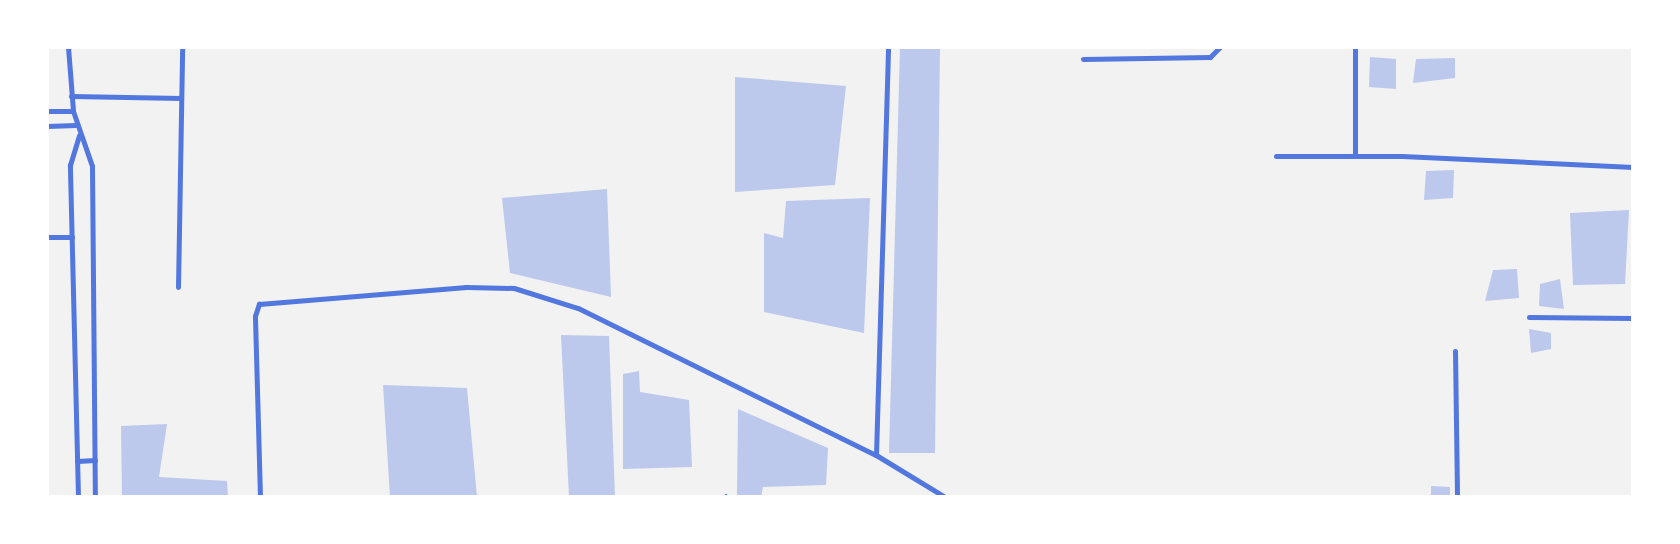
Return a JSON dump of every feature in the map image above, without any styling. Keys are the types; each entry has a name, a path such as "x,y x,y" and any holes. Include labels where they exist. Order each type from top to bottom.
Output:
{"street":[{"path":"68,47 73,111 79,135 92,166 95,497"},
{"path":"178,287 182,47"},
{"path":"876,455 888,47"},
{"path":"1134,47 1134,58"},
{"path":"1083,59 1210,58 1220,47"},
{"path":"1355,47 1355,155"},
{"path":"71,96 181,98"},
{"path":"47,111 73,111"},
{"path":"47,126 76,125"},
{"path":"78,497 70,165 79,135"},
{"path":"1276,156 1355,155 1633,167"},
{"path":"47,237 72,237"},
{"path":"260,497 255,316 259,304 466,287 514,288 578,308 876,455 945,497"},
{"path":"1529,317 1633,318"},
{"path":"1455,351 1457,497"},
{"path":"77,461 95,460"}],"building":[{"path":"900,47 940,47 935,453 889,453"},
{"path":"1370,57 1396,59 1396,89 1369,87"},
{"path":"1455,58 1455,78 1413,83 1416,59"},
{"path":"735,77 846,86 835,185 735,192"},
{"path":"1454,170 1453,198 1424,200 1426,171"},
{"path":"607,189 611,297 510,273 502,198"},
{"path":"870,198 864,333 764,312 764,233 783,238 786,201"},
{"path":"1629,210 1625,284 1573,285 1570,213"},
{"path":"1517,269 1519,298 1485,301 1493,270"},
{"path":"1560,279 1564,309 1539,306 1540,284"},
{"path":"1529,329 1551,333 1551,349 1531,353"},
{"path":"561,335 609,336 615,497 569,497"},
{"path":"639,371 640,392 689,400 692,467 623,469 623,374"},
{"path":"383,385 467,388 477,497 390,497"},
{"path":"738,409 828,448 826,485 763,487 761,497 737,497"},
{"path":"167,424 159,477 227,481 228,497 122,497 121,426"},
{"path":"1431,486 1450,487 1450,497 1431,497"}]}
